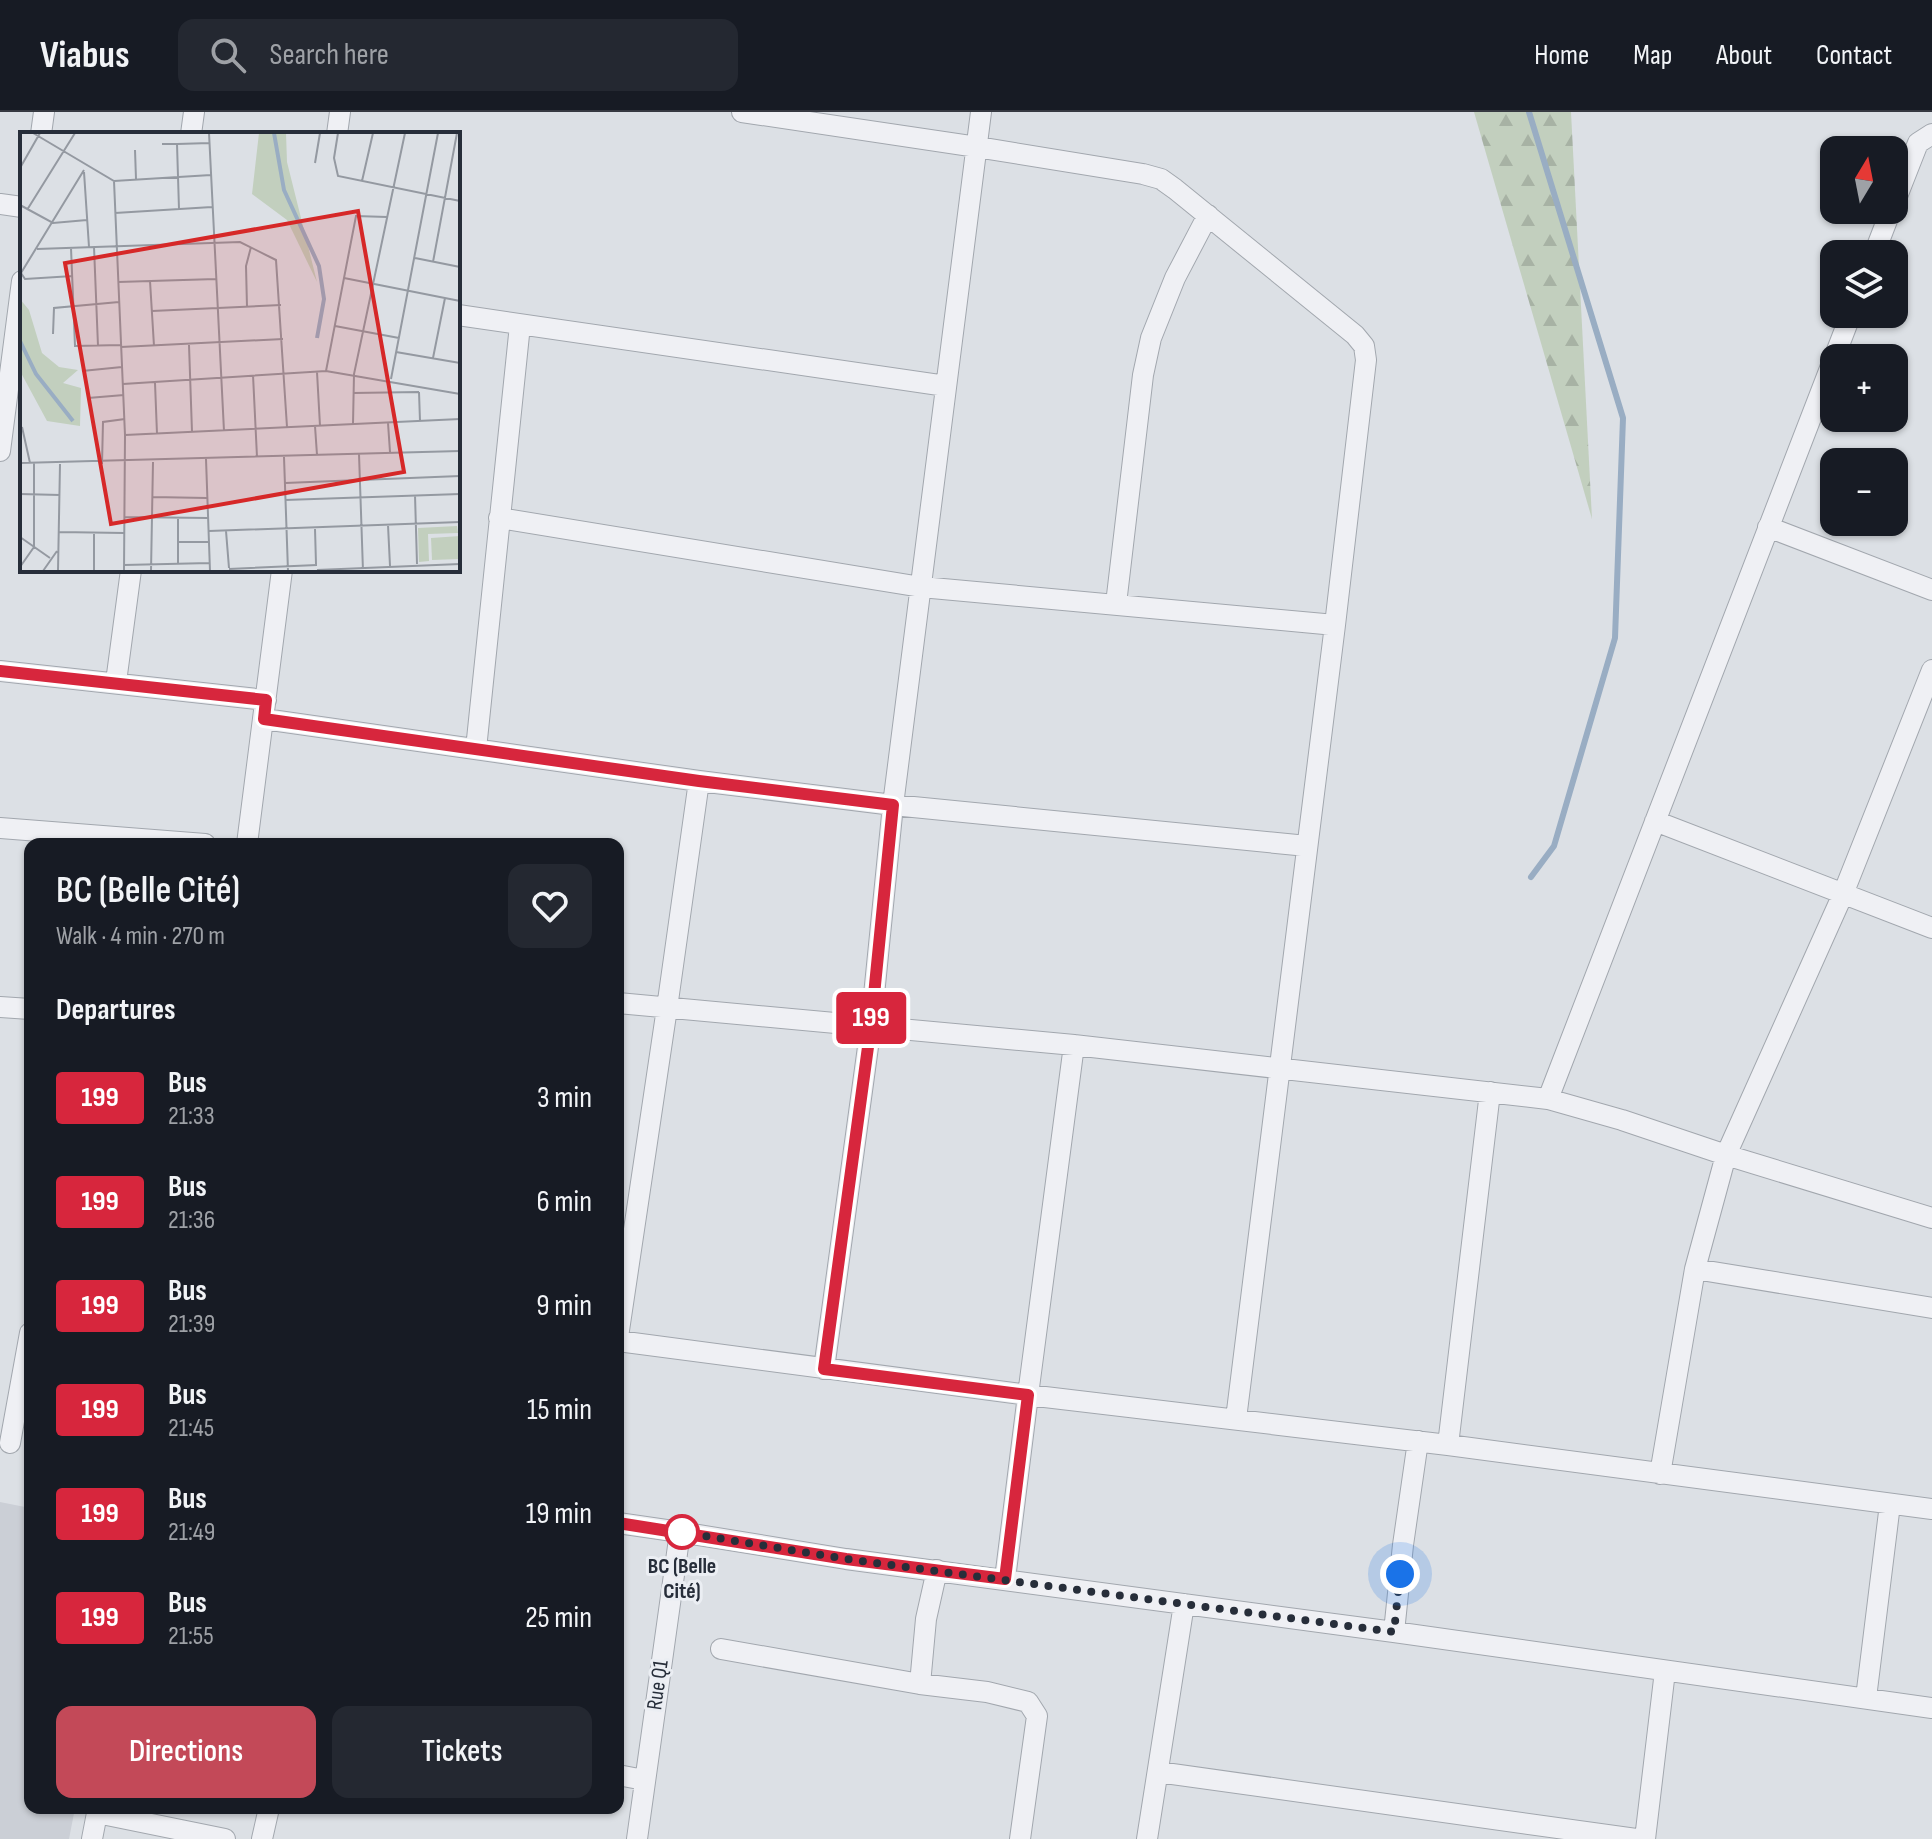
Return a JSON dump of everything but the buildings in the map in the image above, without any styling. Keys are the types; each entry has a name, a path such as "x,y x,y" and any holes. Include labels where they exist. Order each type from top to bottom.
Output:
{"street":[{"path":"41,132 44,112"},
{"path":"191,132 194,112"},
{"path":"337,132 340,112"},
{"path":"742,112 977,147 1161,179 1355,335 1364,346 1366,360 1335,625 1236,1419"},
{"path":"824,1369 871,1025 893,805 981,112"},
{"path":"1908,168 1918,143 1932,134"},
{"path":"0,204 20,207"},
{"path":"1116,604 1143,375 1151,338 1175,278 1208,215"},
{"path":"0,451 10,401 20,301"},
{"path":"460,315 946,386"},
{"path":"476,749 520,325"},
{"path":"1548,1099 1846,328"},
{"path":"499,518 921,587 1335,625"},
{"path":"1768,527 1932,590"},
{"path":"116,682 131,572"},
{"path":"248,838 282,572"},
{"path":"1660,1474 1695,1269 1726,1155 1843,894 1932,670"},
{"path":"0,671 116,682 476,749 699,781 893,805 1307,846"},
{"path":"624,1298 699,781"},
{"path":"1655,821 1932,928"},
{"path":"0,828 128,838"},
{"path":"624,1004 1074,1045 1548,1099 1932,1218"},
{"path":"0,1007 24,1009"},
{"path":"1005,1579 1074,1045"},
{"path":"1448,1445 1490,1092"},
{"path":"1695,1269 1932,1308"},
{"path":"624,1340 824,1369 1418,1441 1932,1509"},
{"path":"13,1443 24,1372"},
{"path":"1394,1632 1418,1441"},
{"path":"1866,1698 1890,1504"},
{"path":"624,1524 846,1559 1932,1708"},
{"name":"Rue Q1","path":"637,1839 680,1532"},
{"path":"920,1684 926,1619 937,1570"},
{"path":"1147,1839 1184,1604"},
{"path":"721,1649 920,1684 987,1692 1028,1702 1037,1716 1020,1839"},
{"path":"1645,1839 1665,1671"},
{"path":"1158,1772 1636,1839"},
{"path":"624,1776 644,1780"},
{"path":"92,1839 97,1814"},
{"path":"112,1814 225,1839"},
{"path":"262,1839 268,1814"}],"shaded area":[{"path":"0,1502 24,1507 24,1814 74,1814 69,1839 0,1839"}],"green space":[{"path":"1474,112 1571,112 1592,519"}],"waterway":[{"path":"1529,112 1623,418 1615,638 1554,846 1531,877"}],"bus line":[{"name":"199","path":"0,671 266,700 264,719 699,781 893,805 871,1025 824,1369 1028,1395 1005,1579 846,1559 624,1524"}],"place":[{"name":"BC (Belle Cité)","path":"682,1532"}],"route":[{"path":"682,1532 846,1559 1394,1632 1400,1574"}]}
